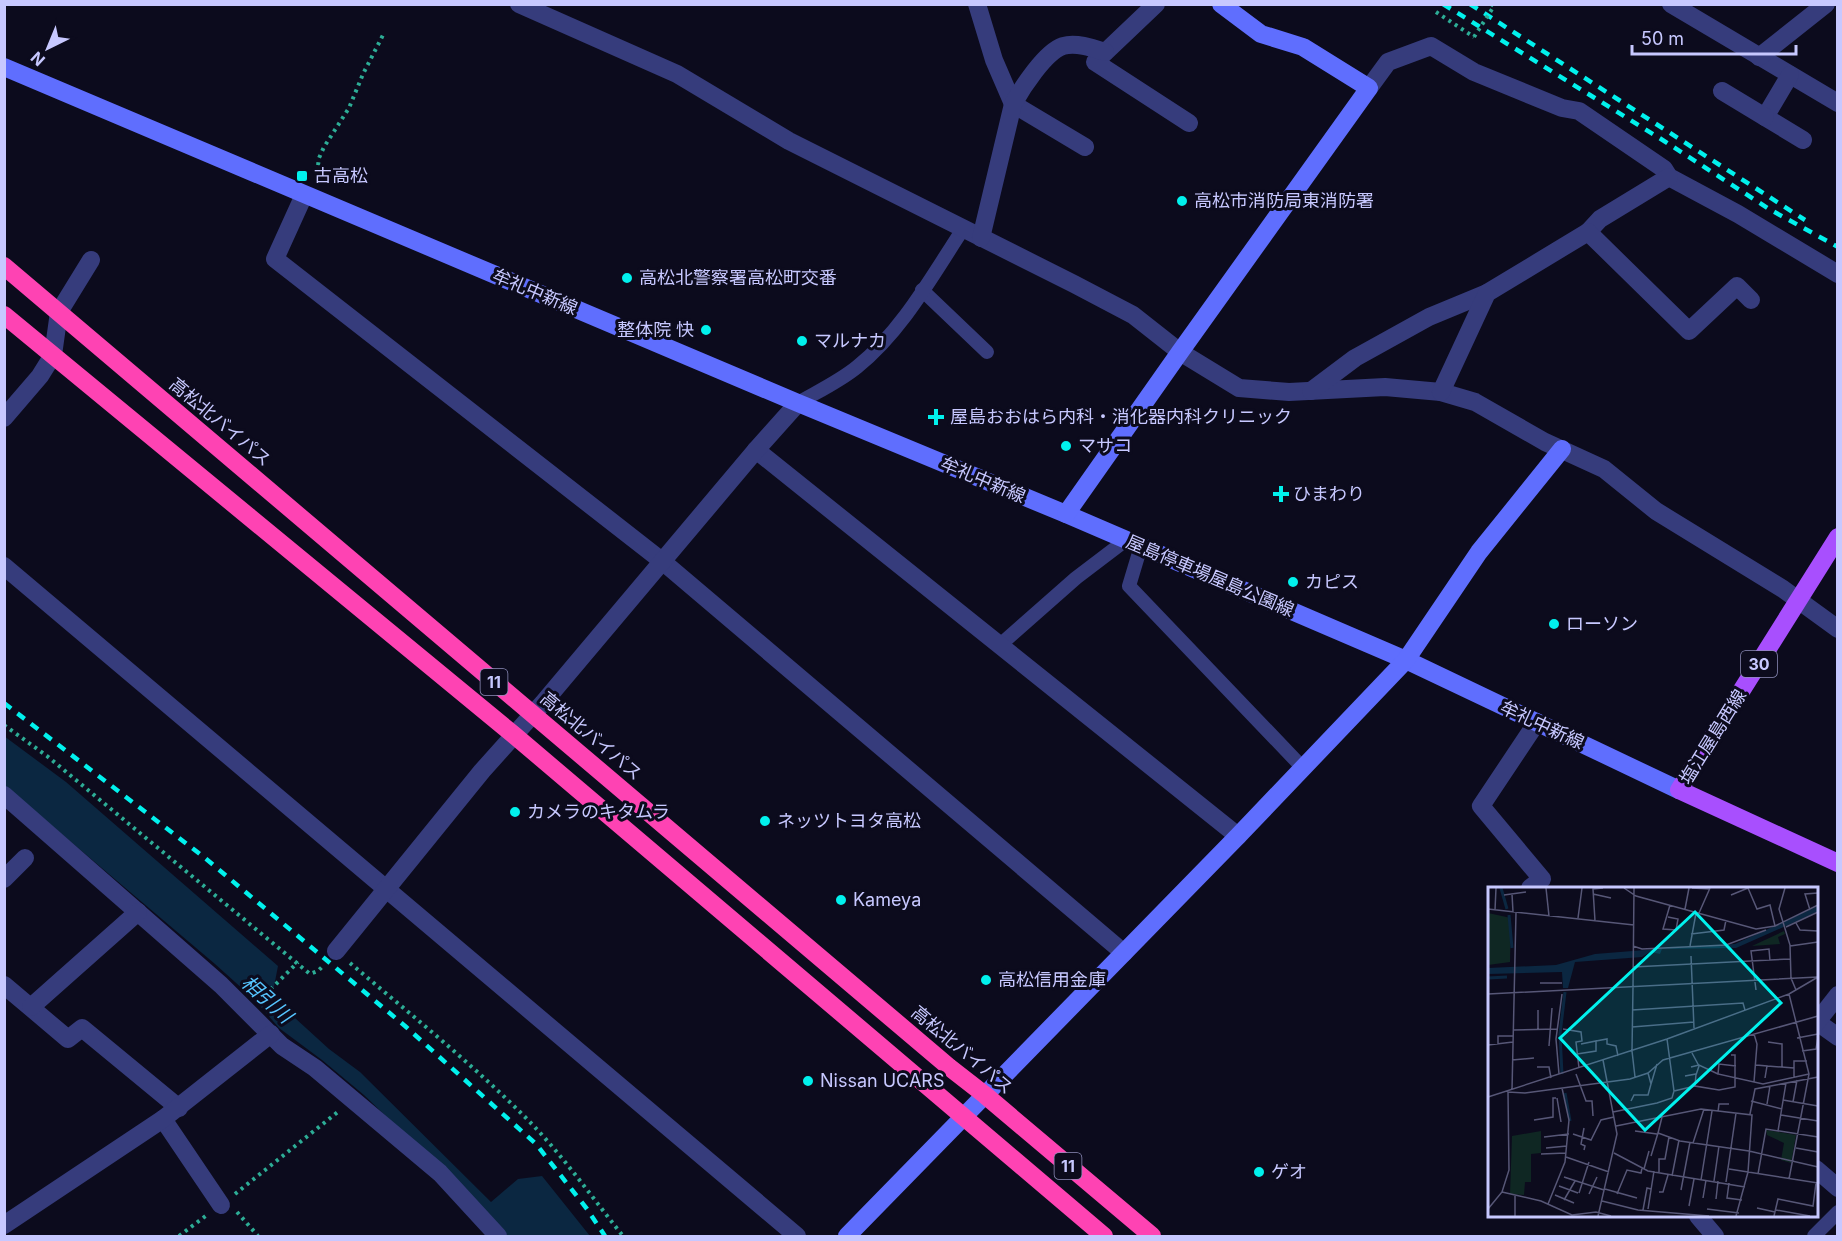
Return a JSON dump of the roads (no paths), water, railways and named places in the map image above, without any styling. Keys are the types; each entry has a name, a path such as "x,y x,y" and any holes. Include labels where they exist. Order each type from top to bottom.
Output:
{"highway":[{"name":"高松北バイパス","path":"4,266 949,1067 1152,1236"},
{"name":"11","path":"4,315 514,735 1104,1236"}],"main road":[{"path":"1066,514 1370,88 1303,47 1261,34 1221,4"},
{"name":"牟礼中新線","path":"4,68 310,189 798,403 1066,514"},
{"path":"847,1236 1238,836 1406,660 1479,552 1562,449"},
{"name":"屋島停車場屋島公園線","path":"1066,514 1406,660"},
{"name":"塩江屋島西線","path":"1838,537 1678,790 1838,863"},
{"name":"牟礼中新線","path":"1406,660 1678,790"}],"street":[{"path":"519,4 677,74 789,141 1133,315 1180,352 1239,388 1289,392 1385,387 1441,392 1475,402 1604,469 1656,511 1782,589 1838,629"},
{"path":"977,4 994,60 1013,104 1085,147"},
{"path":"1156,4 1095,62 1189,123"},
{"path":"1671,4 1838,104"},
{"path":"1759,57 1826,4"},
{"path":"981,238 1013,104 1045,59 1055,51 1064,46 1091,47 1106,52"},
{"path":"1370,88 1388,62 1431,46 1474,72 1562,108 1579,111 1664,169 1669,177 1738,214 1838,274"},
{"path":"1765,117 1790,75"},
{"path":"1722,91 1803,140"},
{"path":"1311,391 1355,358 1420,322 1487,293 1588,232 1600,219 1669,177"},
{"path":"310,189 275,259 662,561 1124,953"},
{"path":"1588,232 1689,331 1737,286 1751,300"},
{"path":"4,418 40,376 53,355 59,312 91,260"},
{"path":"1441,392 1487,293"},
{"path":"336,951 482,771 798,403"},
{"path":"756,450 1238,836"},
{"path":"4,566 797,1236"},
{"path":"1531,887 1542,879 1481,806 1537,722"},
{"path":"4,795 221,985 282,1046 315,1068 354,1099 440,1173 498,1236"},
{"path":"4,879 25,858"},
{"path":"31,1007 138,912"},
{"path":"4,985 68,1039 82,1028 179,1108"},
{"path":"1838,995 1819,1015 1838,1037"},
{"path":"4,1225 179,1108 271,1034"},
{"path":"163,1119 224,1202"},
{"path":"1818,1171 1838,1188"},
{"path":"1700,1217 1715,1236"}],"lane":[{"path":"798,403 856,368 885,341 963,229"},
{"path":"922,290 987,352"},
{"path":"1000,645 1076,578 1133,543"},
{"path":"1133,543 1129,586 1303,768"},
{"path":"1814,1236 1838,1212"}],"water":[{"name":"相引川","path":"4,736 66,782 278,966 272,997 329,1049 360,1072 491,1202 518,1179 542,1176 590,1236 506,1236 364,1095 279,1028 255,1000 215,964 5,786"}],"railway":[{"path":"1443,4 1769,209 1838,247"},
{"path":"1470,4 1805,220"},
{"path":"4,703 205,858 405,1026 536,1144 587,1209 605,1236"}],"place":[{"name":"古高松","path":"302,176"},
{"name":"高松市消防局東消防署","path":"1182,201"},
{"name":"高松北警察署高松町交番","path":"627,278"},
{"name":"整体院 快","path":"706,330"},
{"name":"マルナカ","path":"802,341"},
{"name":"屋島おおはら内科・消化器内科クリニック","path":"936,417"},
{"name":"マサコ","path":"1066,446"},
{"name":"ひまわり","path":"1281,494"},
{"name":"カピス","path":"1293,582"},
{"name":"ローソン","path":"1554,624"},
{"name":"カメラのキタムラ","path":"515,812"},
{"name":"ネッツトヨタ高松","path":"765,821"},
{"name":"Kameya","path":"841,900"},
{"name":"高松信用金庫","path":"986,980"},
{"name":"Nissan UCARS","path":"808,1081"},
{"name":"ゲオ","path":"1259,1172"}]}
